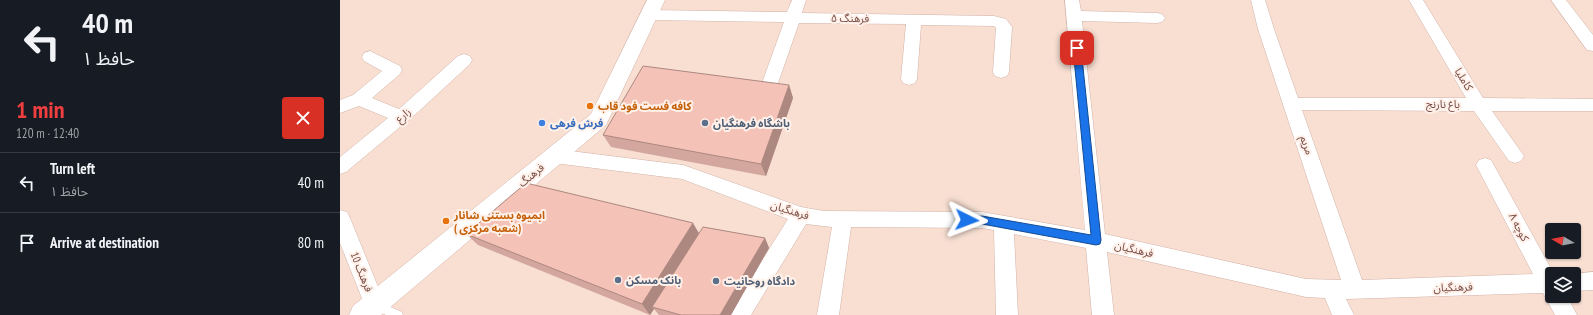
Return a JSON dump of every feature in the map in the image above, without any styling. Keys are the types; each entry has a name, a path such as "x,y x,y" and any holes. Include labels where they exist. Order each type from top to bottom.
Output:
{"main road":[{"name":"فرهنگ","path":"368,310 595,123 603,113 652,8"}],"street":[{"path":"770,83 799,0"},
{"name":"مریم","path":"1258,0 1266,29 1293,104 1355,290"},
{"name":"کاملیا","path":"1416,0 1478,104 1515,156"},
{"path":"1558,0 1593,46"},
{"name":"فرهنگ ۵","path":"652,8 793,17 994,21 1004,27 1001,72"},
{"path":"1103,315 1073,8 1157,18"},
{"path":"909,79 914,20"},
{"path":"340,107 359,99 394,70 370,57"},
{"name":"زارع","path":"340,167 401,117 464,60"},
{"path":"359,99 401,117"},
{"name":"باغ نارنج","path":"1293,104 1593,105"},
{"name":"فرهنگیان","path":"554,156 683,172 801,215 843,219 982,220 1096,240 1306,288 1332,290 1545,288"},
{"name":"کوچه ۸","path":"1485,165 1545,275"},
{"path":"739,315 801,215"},
{"name":"فرهنگ 10","path":"340,218 368,310"},
{"path":"828,315 843,219"},
{"path":"1004,224 1007,315"},
{"path":"1581,282 1593,281"},
{"path":"1332,290 1343,315"},
{"name":"کوچه ۸","path":"1560,303 1566,315"}],"lane":[{"path":"368,310 398,315"}],"shaded area":[{"path":"340,0 1593,0 1593,315 340,315"}],"building":[{"name":"باشگاه فرهنگیان","path":"643,66 789,85 761,164 603,135"},
{"name":"بانک مسکن","path":"526,183 693,223 642,304 466,234"},
{"name":"دادگاه روحانیت","path":"703,227 765,238 720,315 681,315 652,307"}],"place":[{"name":"کافه فست فود قاب","path":"590,106"},
{"name":"فرش فرهی","path":"542,123"},
{"name":"باشگاه فرهنگیان","path":"705,123"},
{"name":"ابمیوه بستنی شانار ( شعبه مرکزی)","path":"446,221"},
{"name":"بانک مسکن","path":"618,280"},
{"name":"دادگاه روحانیت","path":"716,281"}],"route":[{"path":"967,220 982,220 1096,240 1077,48"}]}
